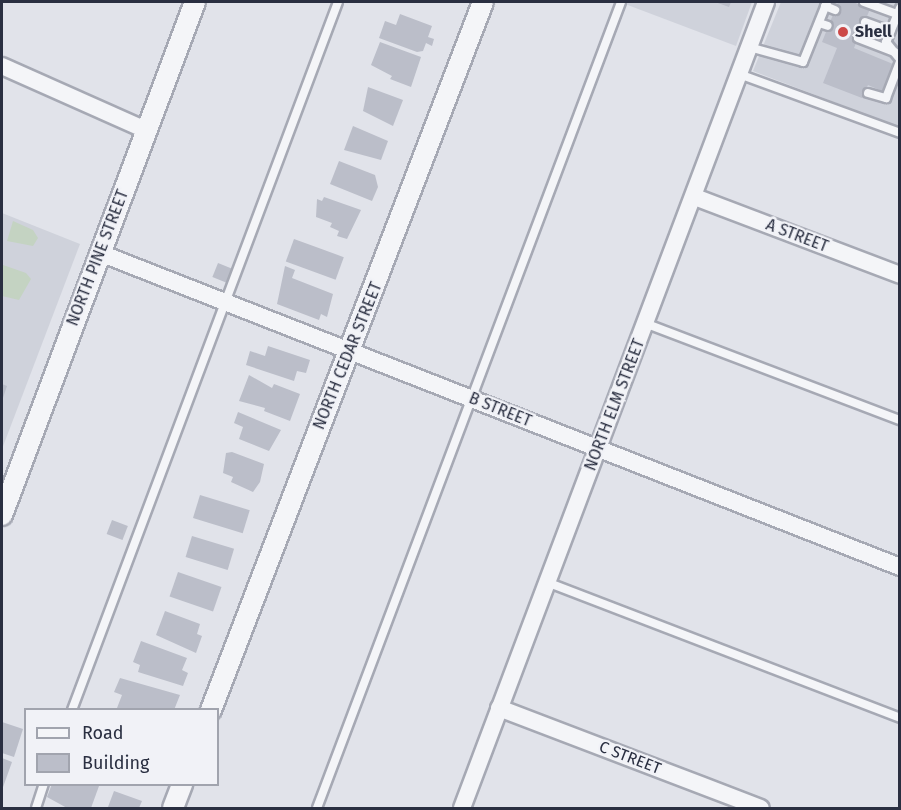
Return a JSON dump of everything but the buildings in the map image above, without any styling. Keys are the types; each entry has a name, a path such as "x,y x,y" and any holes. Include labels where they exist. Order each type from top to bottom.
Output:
{"street":[{"name":"NORTH PINE STREET","path":"2,515 195,2"},
{"name":"NORTH CEDAR STREET","path":"212,708 351,351 483,2"},
{"name":"NORTH ELM STREET","path":"462,808 695,197 749,47 762,3"},
{"path":"2,66 146,130"},
{"name":"A STREET","path":"695,197 900,275"},
{"name":"B STREET","path":"100,253 900,567"},
{"name":"C STREET","path":"500,708 761,808"},
{"path":"172,808 181,786"}],"lane":[{"path":"73,708 338,2"},
{"path":"317,808 621,2"},
{"path":"864,2 898,11 886,42 898,58"},
{"path":"749,47 803,62 826,3 835,10"},
{"path":"819,22 828,26"},
{"path":"865,22 890,32"},
{"path":"858,38 898,58"},
{"path":"868,93 886,98 898,58"},
{"path":"739,74 900,133"},
{"path":"647,324 900,420"},
{"path":"549,583 900,718"},
{"path":"36,808 43,786"}],"shaded area":[{"path":"626,2 752,2 736,46 625,4"},
{"path":"781,2 899,2 899,127 753,71"},
{"path":"2,213 80,244 2,449"}],"green space":[{"path":"13,221 33,230 38,238 33,246 7,241"},
{"path":"3,265 26,273 31,279 19,300 2,296"}],"place":[{"name":"Shell","path":"843,32"}]}
